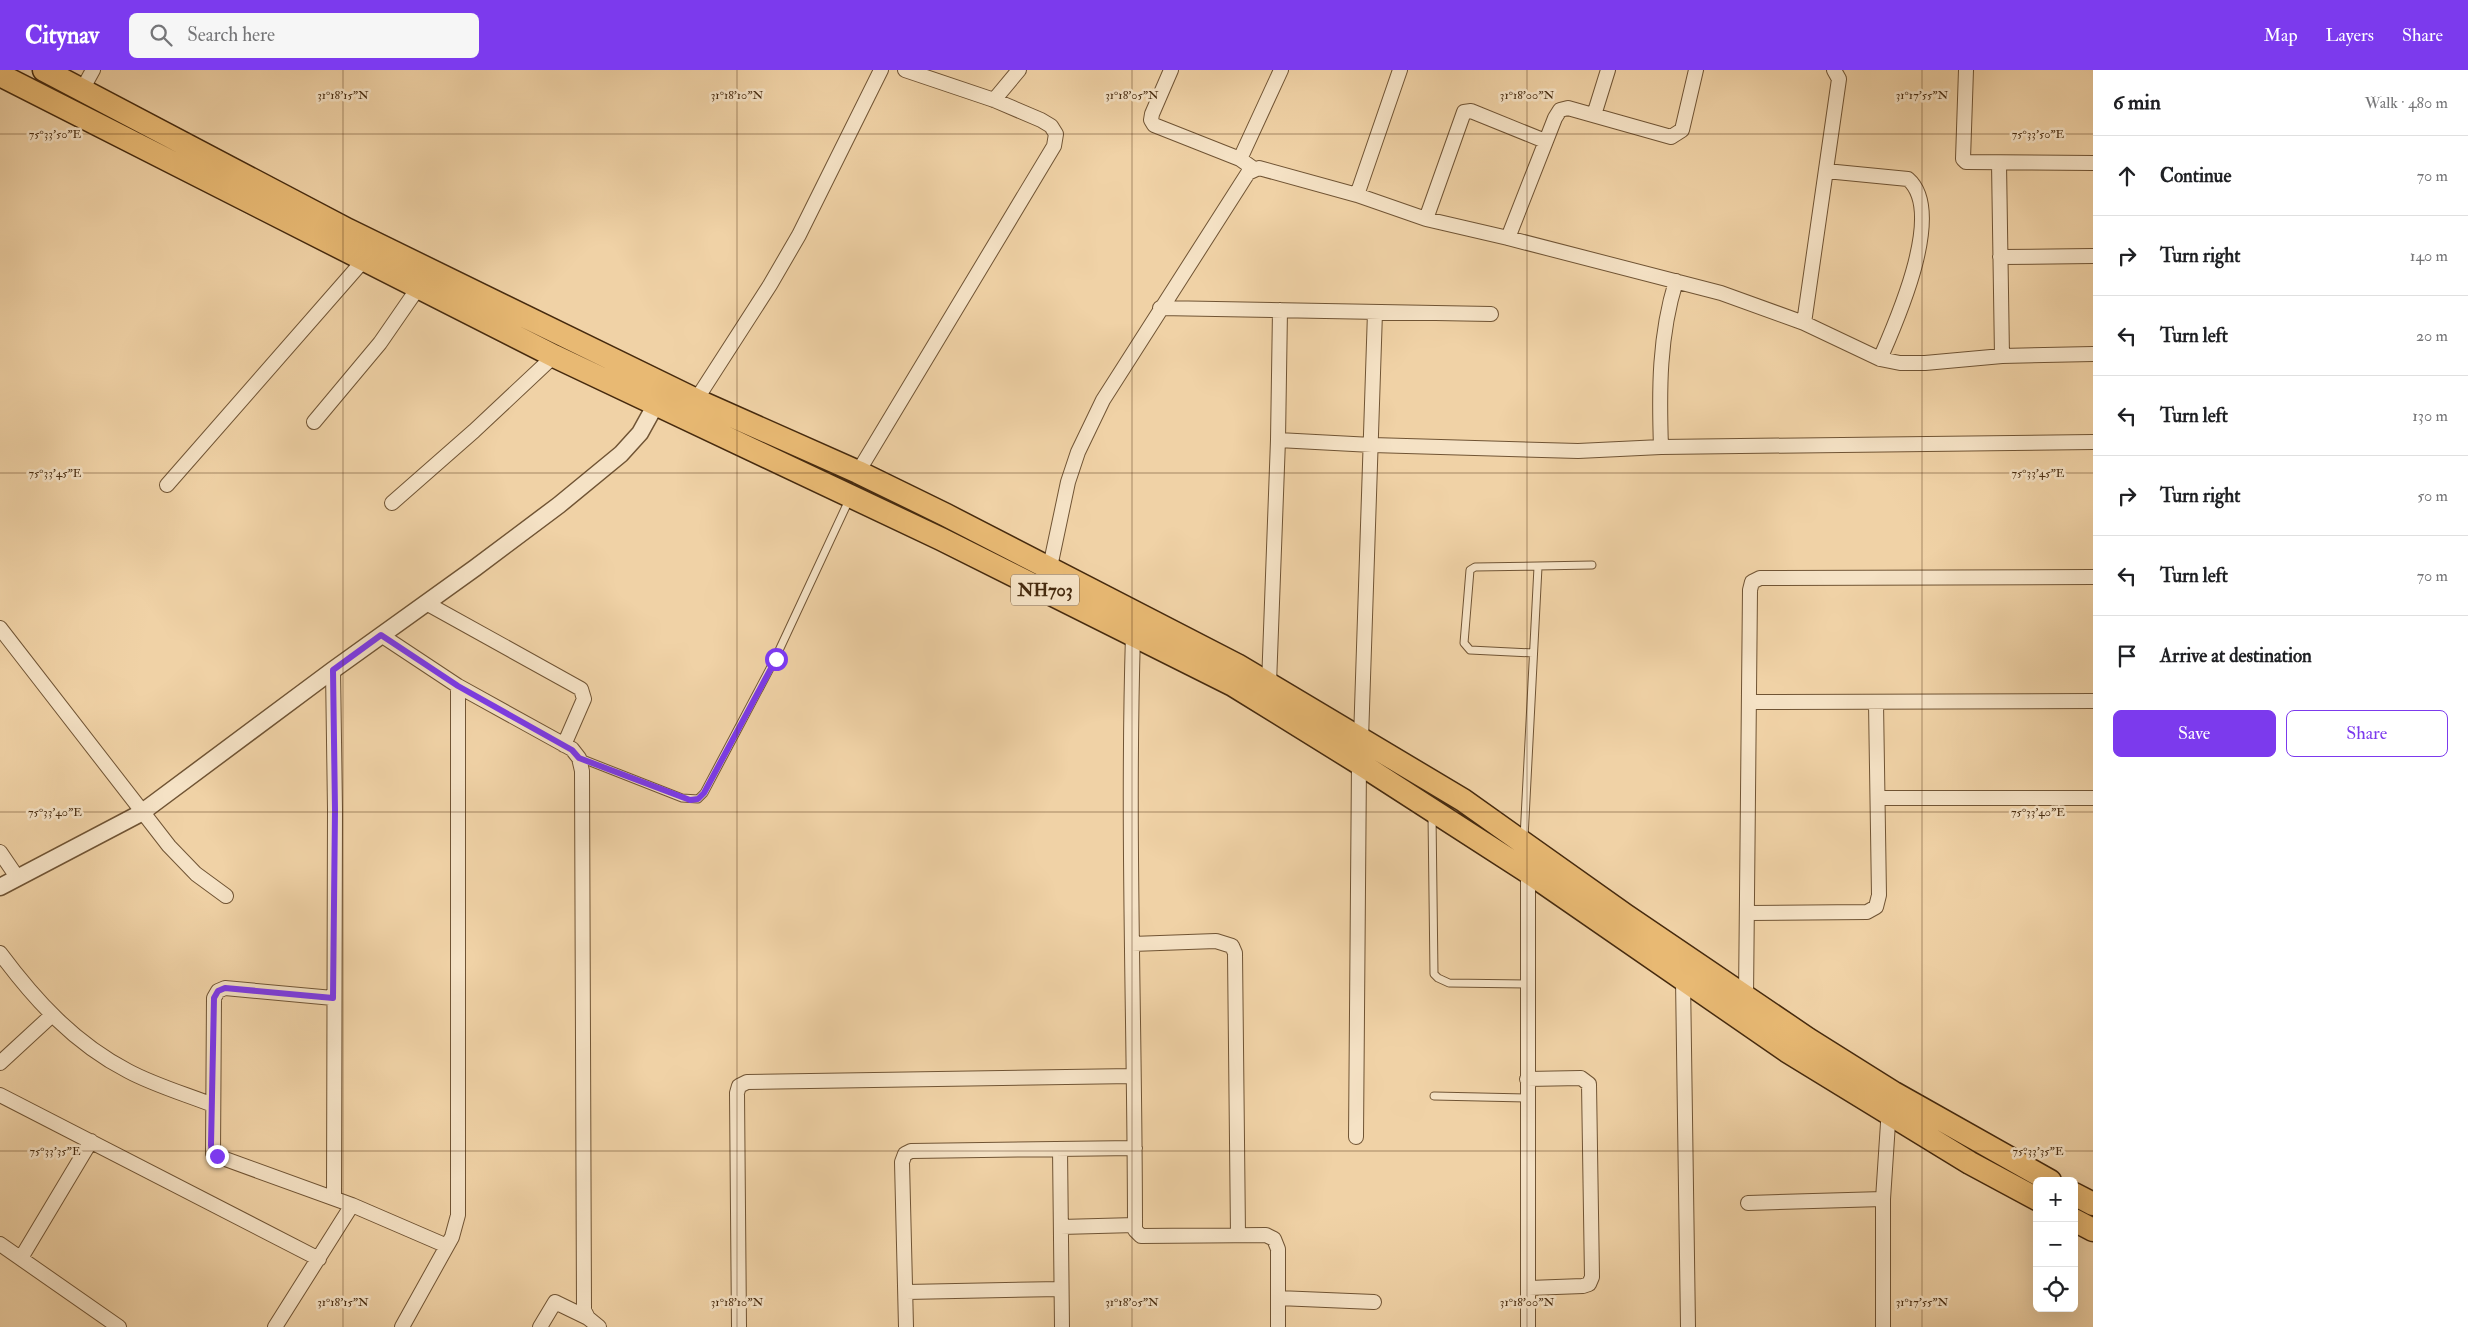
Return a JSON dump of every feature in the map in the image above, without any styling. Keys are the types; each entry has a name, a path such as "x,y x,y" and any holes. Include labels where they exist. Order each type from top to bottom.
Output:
{"highway":[{"name":"NH703","path":"44,70 851,497 1269,684 1463,800 1625,915 1808,1038 1970,1163 2033,1197"},
{"name":"NH703","path":"0,75 363,261 554,356 661,396 696,400 858,472 1050,567 1138,625 1359,763 1528,872 1786,1051 2042,1177"},
{"path":"2078,1196 2093,1204"},
{"path":"2078,1222 2093,1230"}],"street":[{"path":"82,90 93,70"},
{"path":"696,400 770,285 798,235 881,70"},
{"path":"858,472 1054,146 1056,134 1051,126 994,100 905,70"},
{"path":"994,100 1019,70"},
{"path":"1171,70 1152,114 1154,124 1240,159 1254,169"},
{"path":"1357,195 1400,70"},
{"path":"1594,115 1608,70"},
{"path":"1508,238 1554,118 1560,110 1568,108 1671,138 1678,135 1682,130 1696,70"},
{"path":"1804,323 1839,79 1834,70"},
{"path":"1966,70 1963,159 1970,163 2093,163"},
{"path":"1240,159 1277,71"},
{"path":"1426,219 1464,112 1471,111 1545,141"},
{"path":"1999,163 2002,356"},
{"path":"1050,567 1068,482 1078,452 1103,400 1248,173 1258,168 1357,195 1426,219 1676,281 1766,307 1880,359 1900,363 1925,363 2002,356 2093,354"},
{"path":"1826,171 1908,179 1916,186 1920,200 1920,238 1914,270 1908,292 1880,359"},
{"path":"2000,257 2093,256"},
{"path":"167,485 363,261"},
{"path":"1661,447 1659,382 1662,341 1667,309 1676,281"},
{"path":"314,422 380,342 418,288"},
{"path":"1160,308 1490,314"},
{"path":"1269,684 1278,440 1280,310"},
{"path":"1361,739 1375,312"},
{"path":"392,503 474,431 554,356"},
{"path":"0,887 141,813 426,603 601,472 640,433 661,396"},
{"path":"1278,440 1372,445 1578,451 1661,447 2093,442"},
{"path":"1746,996 1749,912 1750,590 1752,582 1760,578 2093,577"},
{"path":"426,603 581,689 584,699 564,745"},
{"path":"1138,625 1130,730 1135,1230 1141,1236 1266,1235 1274,1239 1278,1249 1278,1327"},
{"path":"0,628 141,813 196,874 226,896"},
{"path":"381,635 458,686 564,745 579,758 582,771 584,1310 594,1323"},
{"path":"333,670 335,810 333,998 334,1198"},
{"path":"402,1327 452,1236 458,1214 458,686"},
{"path":"1750,702 2093,701"},
{"path":"1749,912 1867,912 1876,907 1879,896 1876,703"},
{"path":"1356,1137 1359,763"},
{"path":"1878,798 2093,798"},
{"path":"0,852 18,877"},
{"path":"1528,872 1526,984 1528,1327"},
{"path":"1132,944 1216,941 1232,946 1235,953 1238,1235"},
{"path":"3,962 51,1016 87,1046 130,1072 213,1105"},
{"path":"1683,980 1688,1327"},
{"path":"333,998 225,988 218,991 214,998 212,1152 217,1156 352,1205 447,1246"},
{"path":"0,1063 51,1016"},
{"path":"739,1327 737,1093 739,1086 747,1082 1133,1076"},
{"path":"1527,1079 1581,1078 1589,1084 1592,1277 1589,1284 1583,1286 1529,1288"},
{"path":"0,1095 319,1260"},
{"path":"1884,1327 1883,1199 1891,1102"},
{"path":"21,1258 91,1141"},
{"path":"906,1327 902,1162 905,1154 910,1151 1135,1148"},
{"path":"1060,1149 1062,1327"},
{"path":"1748,1203 1883,1199"},
{"path":"275,1327 352,1205"},
{"path":"1062,1227 1135,1225"},
{"path":"0,1244 119,1327"},
{"path":"906,1292 1061,1288"},
{"path":"1278,1298 1374,1302"},
{"path":"540,1327 554,1302 594,1323"}],"lane":[{"path":"579,758 682,798 698,799 704,793 776,659 851,497"},
{"path":"1534,653 1470,650 1464,643 1470,570 1476,567 1592,565"},
{"path":"1524,843 1538,567"},
{"path":"1432,810 1434,974 1449,983 1526,984"},
{"path":"1434,1096 1527,1098"}],"route":[{"path":"217,1156 212,1152 211,1145 214,998 218,991 225,988 333,998 335,810 333,670 381,635 458,686 572,750 579,758 690,800 698,799 704,793 776,659"}]}
